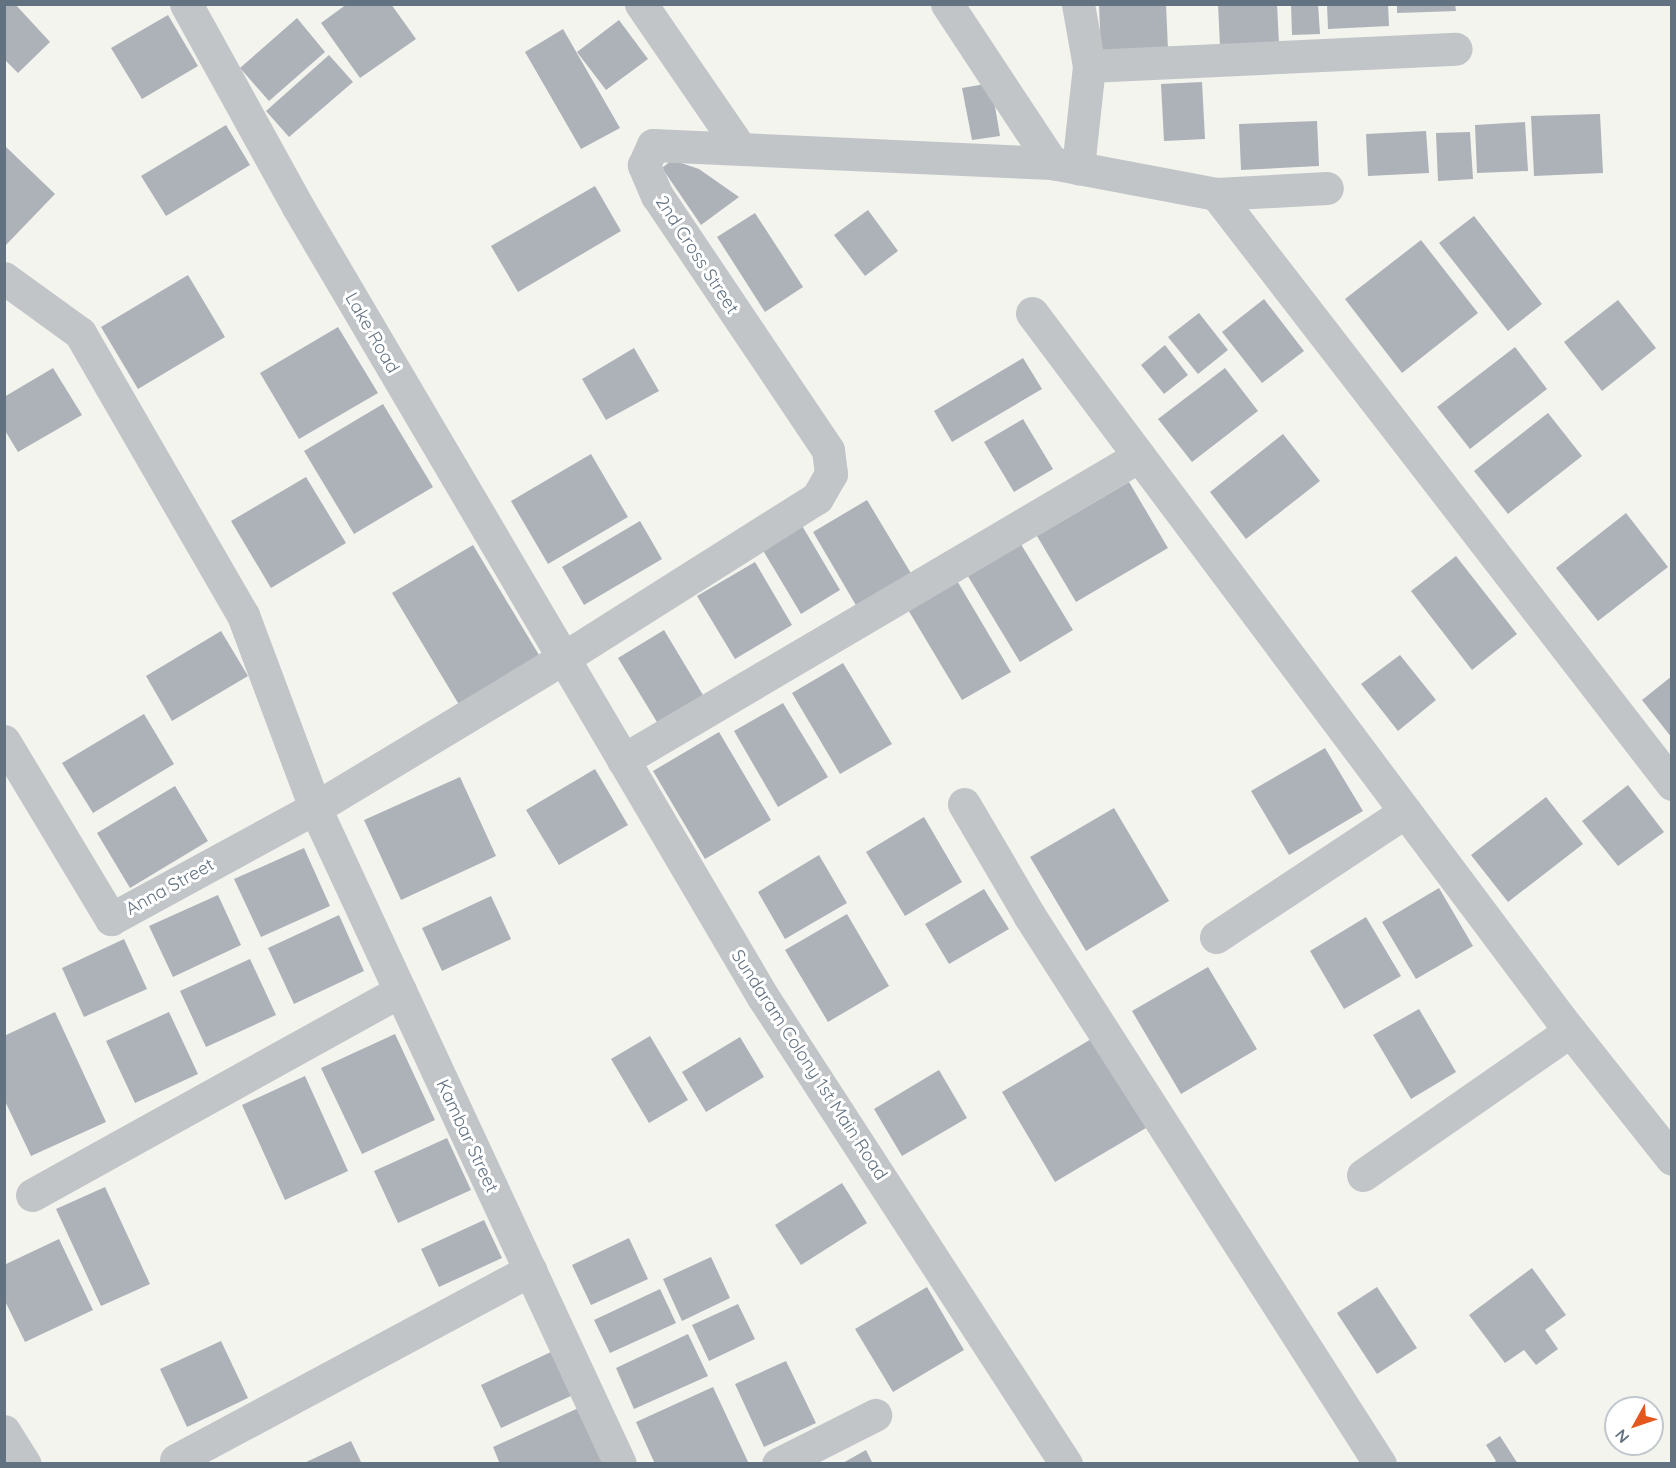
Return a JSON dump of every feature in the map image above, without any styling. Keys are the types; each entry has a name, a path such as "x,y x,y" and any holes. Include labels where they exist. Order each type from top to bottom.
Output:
{"street":[{"name":"Lake Road","path":"186,4 298,207 562,659"},
{"path":"641,4 740,148"},
{"path":"947,4 1065,165"},
{"path":"1065,165 1089,66 1078,4"},
{"path":"1089,66 1456,50"},
{"name":"2nd Cross Street","path":"562,659 817,498 831,474 828,450 657,196 644,165 653,145 1065,165 1216,194 1327,188"},
{"path":"1216,194 1671,784"},
{"name":"Kambar Street","path":"4,278 80,333 243,615 315,808 620,1464"},
{"path":"1032,313 1570,1031 1671,1159"},
{"path":"622,760 1139,456"},
{"name":"Sundaram Colony 1st Main Road","path":"562,659 763,997 1066,1464"},
{"path":"315,808 562,659"},
{"name":"Anna Street","path":"4,741 111,919 315,808"},
{"path":"964,804 1029,915 1380,1464"},
{"path":"1216,937 1405,812"},
{"path":"32,1195 400,991"},
{"path":"1363,1175 1570,1031"},
{"path":"176,1460 530,1270"},
{"path":"778,1464 875,1415"},
{"path":"4,1431 25,1464"}],"building":[{"path":"4,4 15,4 50,42 18,73 4,59"},
{"path":"347,4 391,4 416,39 360,78 321,23"},
{"path":"1099,4 1166,4 1168,50 1101,53"},
{"path":"1218,4 1277,4 1279,44 1220,46"},
{"path":"1291,4 1318,4 1320,34 1292,35"},
{"path":"1327,4 1388,4 1389,26 1328,29"},
{"path":"1397,4 1455,4 1456,11 1397,13"},
{"path":"168,15 198,66 142,99 111,48"},
{"path":"297,18 325,52 269,101 240,68"},
{"path":"619,20 648,59 606,90 577,52"},
{"path":"563,29 620,128 581,149 525,52"},
{"path":"329,55 353,82 289,137 266,111"},
{"path":"1202,82 1205,139 1164,141 1161,84"},
{"path":"991,83 1000,136 972,140 962,88"},
{"path":"1600,114 1603,173 1534,176 1531,116"},
{"path":"1317,121 1319,166 1241,170 1239,124"},
{"path":"1525,122 1528,171 1477,173 1475,125"},
{"path":"226,125 250,165 166,216 141,176"},
{"path":"1426,131 1429,173 1368,176 1366,134"},
{"path":"1470,132 1473,179 1438,181 1436,133"},
{"path":"4,145 55,194 4,247"},
{"path":"672,160 699,169 739,197 701,225 662,168"},
{"path":"595,186 621,231 518,292 491,246"},
{"path":"868,210 898,251 865,276 834,235"},
{"path":"755,213 803,287 765,312 717,237"},
{"path":"1474,216 1542,304 1508,331 1439,243"},
{"path":"1421,240 1478,313 1402,373 1345,299"},
{"path":"188,275 225,337 138,389 101,327"},
{"path":"1264,299 1304,351 1262,383 1222,332"},
{"path":"1618,300 1656,348 1602,391 1564,342"},
{"path":"1199,313 1228,350 1198,374 1168,337"},
{"path":"338,327 378,393 299,439 260,373"},
{"path":"1165,345 1188,375 1164,394 1141,365"},
{"path":"1515,347 1547,389 1470,449 1437,407"},
{"path":"634,348 659,391 606,420 582,379"},
{"path":"1023,358 1042,389 952,442 934,411"},
{"path":"53,368 82,415 18,452 4,429 4,397"},
{"path":"1225,368 1258,411 1192,462 1158,419"},
{"path":"383,404 433,487 354,534 304,451"},
{"path":"1548,413 1582,456 1508,514 1474,471"},
{"path":"1023,419 1053,469 1014,492 984,442"},
{"path":"1283,434 1320,481 1246,539 1210,492"},
{"path":"591,454 628,517 548,564 511,501"},
{"path":"306,477 346,543 271,588 231,521"},
{"path":"1129,482 1168,548 1076,602 1037,536"},
{"path":"867,500 912,575 857,607 813,532"},
{"path":"1626,513 1668,567 1598,621 1556,568"},
{"path":"640,521 662,559 584,605 562,567"},
{"path":"801,524 840,590 801,614 761,547"},
{"path":"1019,541 1073,630 1020,662 966,573"},
{"path":"473,545 545,665 464,713 392,593"},
{"path":"1456,556 1517,634 1472,670 1411,591"},
{"path":"755,562 792,625 735,659 697,596"},
{"path":"956,579 1011,672 962,700 907,608"},
{"path":"664,630 706,700 660,727 618,658"},
{"path":"221,631 248,676 172,721 146,676"},
{"path":"1400,655 1436,700 1398,731 1361,684"},
{"path":"843,663 892,744 840,774 792,693"},
{"path":"1672,676 1672,738 1642,700"},
{"path":"783,703 828,777 778,807 734,731"},
{"path":"144,714 174,764 93,813 62,763"},
{"path":"719,732 771,820 705,859 653,771"},
{"path":"1325,748 1363,811 1289,855 1251,791"},
{"path":"595,769 628,825 559,865 526,810"},
{"path":"460,777 496,856 401,900 364,820"},
{"path":"1628,785 1664,832 1618,866 1582,821"},
{"path":"175,786 208,841 130,888 97,833"},
{"path":"1546,797 1583,844 1508,902 1471,855"},
{"path":"1114,808 1169,901 1086,951 1030,857"},
{"path":"924,817 962,882 905,916 866,852"},
{"path":"304,848 330,906 261,937 234,879"},
{"path":"819,855 847,903 785,939 758,892"},
{"path":"1439,888 1473,946 1416,979 1382,922"},
{"path":"984,889 1009,929 949,964 925,924"},
{"path":"218,895 241,945 173,977 149,926"},
{"path":"491,896 511,939 442,971 422,928"},
{"path":"847,914 889,986 828,1022 785,950"},
{"path":"339,915 364,971 294,1004 268,948"},
{"path":"1366,917 1401,976 1344,1009 1310,951"},
{"path":"124,939 147,989 84,1017 62,968"},
{"path":"250,959 276,1015 206,1047 180,991"},
{"path":"1208,967 1257,1049 1181,1094 1132,1011"},
{"path":"1419,1009 1456,1072 1411,1099 1373,1035"},
{"path":"55,1012 106,1122 31,1156 4,1099 4,1036"},
{"path":"169,1012 198,1074 135,1103 106,1041"},
{"path":"395,1034 435,1120 362,1154 321,1068"},
{"path":"650,1036 688,1100 649,1123 611,1059"},
{"path":"740,1037 764,1077 706,1112 682,1072"},
{"path":"1093,1038 1146,1128 1055,1182 1002,1092"},
{"path":"939,1070 967,1118 902,1156 874,1109"},
{"path":"305,1076 348,1171 285,1200 242,1105"},
{"path":"447,1138 471,1190 398,1223 374,1171"},
{"path":"842,1183 867,1223 801,1265 775,1225"},
{"path":"105,1187 150,1284 101,1306 56,1209"},
{"path":"484,1220 502,1258 439,1287 421,1249"},
{"path":"629,1238 648,1279 591,1305 572,1265"},
{"path":"59,1239 93,1310 25,1342 4,1299 4,1265"},
{"path":"711,1257 730,1298 682,1321 663,1279"},
{"path":"1532,1268 1566,1315 1545,1330 1558,1349 1536,1365 1524,1350 1505,1363 1469,1315"},
{"path":"927,1287 964,1350 893,1392 855,1329"},
{"path":"1377,1287 1417,1348 1377,1374 1337,1313"},
{"path":"660,1289 676,1323 610,1353 594,1320"},
{"path":"738,1304 755,1339 709,1361 692,1325"},
{"path":"688,1334 708,1376 634,1409 616,1368"},
{"path":"221,1341 248,1398 187,1427 160,1369"},
{"path":"553,1351 573,1395 501,1428 481,1385"},
{"path":"786,1361 816,1423 764,1447 735,1384"},
{"path":"713,1387 749,1464 655,1464 636,1422"},
{"path":"585,1405 612,1464 500,1464 493,1447"},
{"path":"1500,1436 1518,1464 1492,1464 1496,1461 1486,1445"},
{"path":"351,1441 362,1464 302,1464"},
{"path":"866,1450 873,1464 841,1464"}]}
